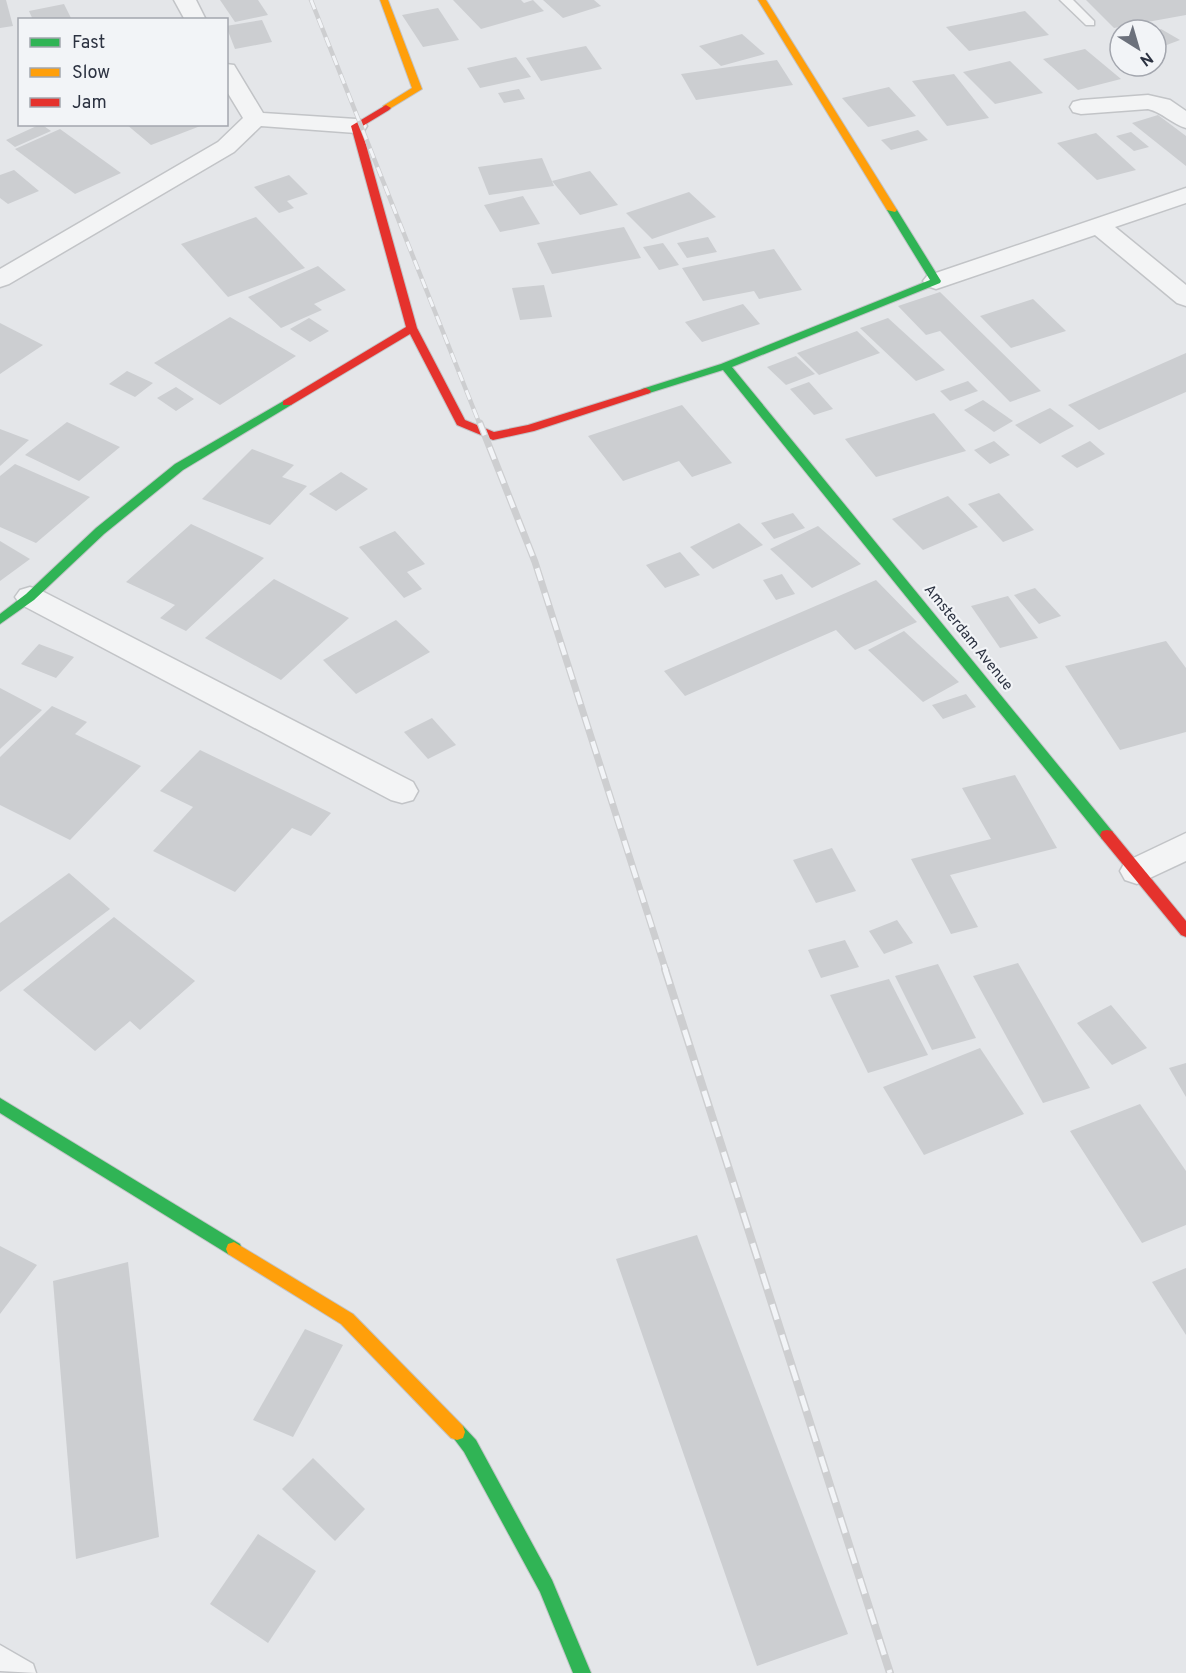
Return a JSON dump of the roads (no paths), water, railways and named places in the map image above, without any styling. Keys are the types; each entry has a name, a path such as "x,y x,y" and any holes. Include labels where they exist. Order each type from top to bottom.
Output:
{"street":[{"path":"185,0 195,18"},
{"path":"0,279 226,147 255,119 356,126 417,89 384,0"},
{"path":"762,0 936,281"},
{"path":"228,73 255,119"},
{"path":"1081,107 1148,102 1162,105 1186,121"},
{"path":"356,126 412,328 461,422 493,436 530,428 725,366 936,281 1186,195"},
{"path":"1099,226 1186,298"},
{"path":"0,620 30,597 100,531 179,468 412,328"},
{"name":"Amsterdam Avenue","path":"725,366 1186,931"},
{"path":"30,597 402,791"},
{"path":"1137,871 1186,846"},
{"path":"0,1105 347,1319 470,1446 546,1586 582,1673"}],"lane":[{"path":"1066,0 1090,23"},
{"path":"0,1657 24,1673"}],"railway":[{"path":"311,0 480,425"},
{"path":"480,423 535,562 666,971"},
{"path":"665,969 890,1673"}]}
